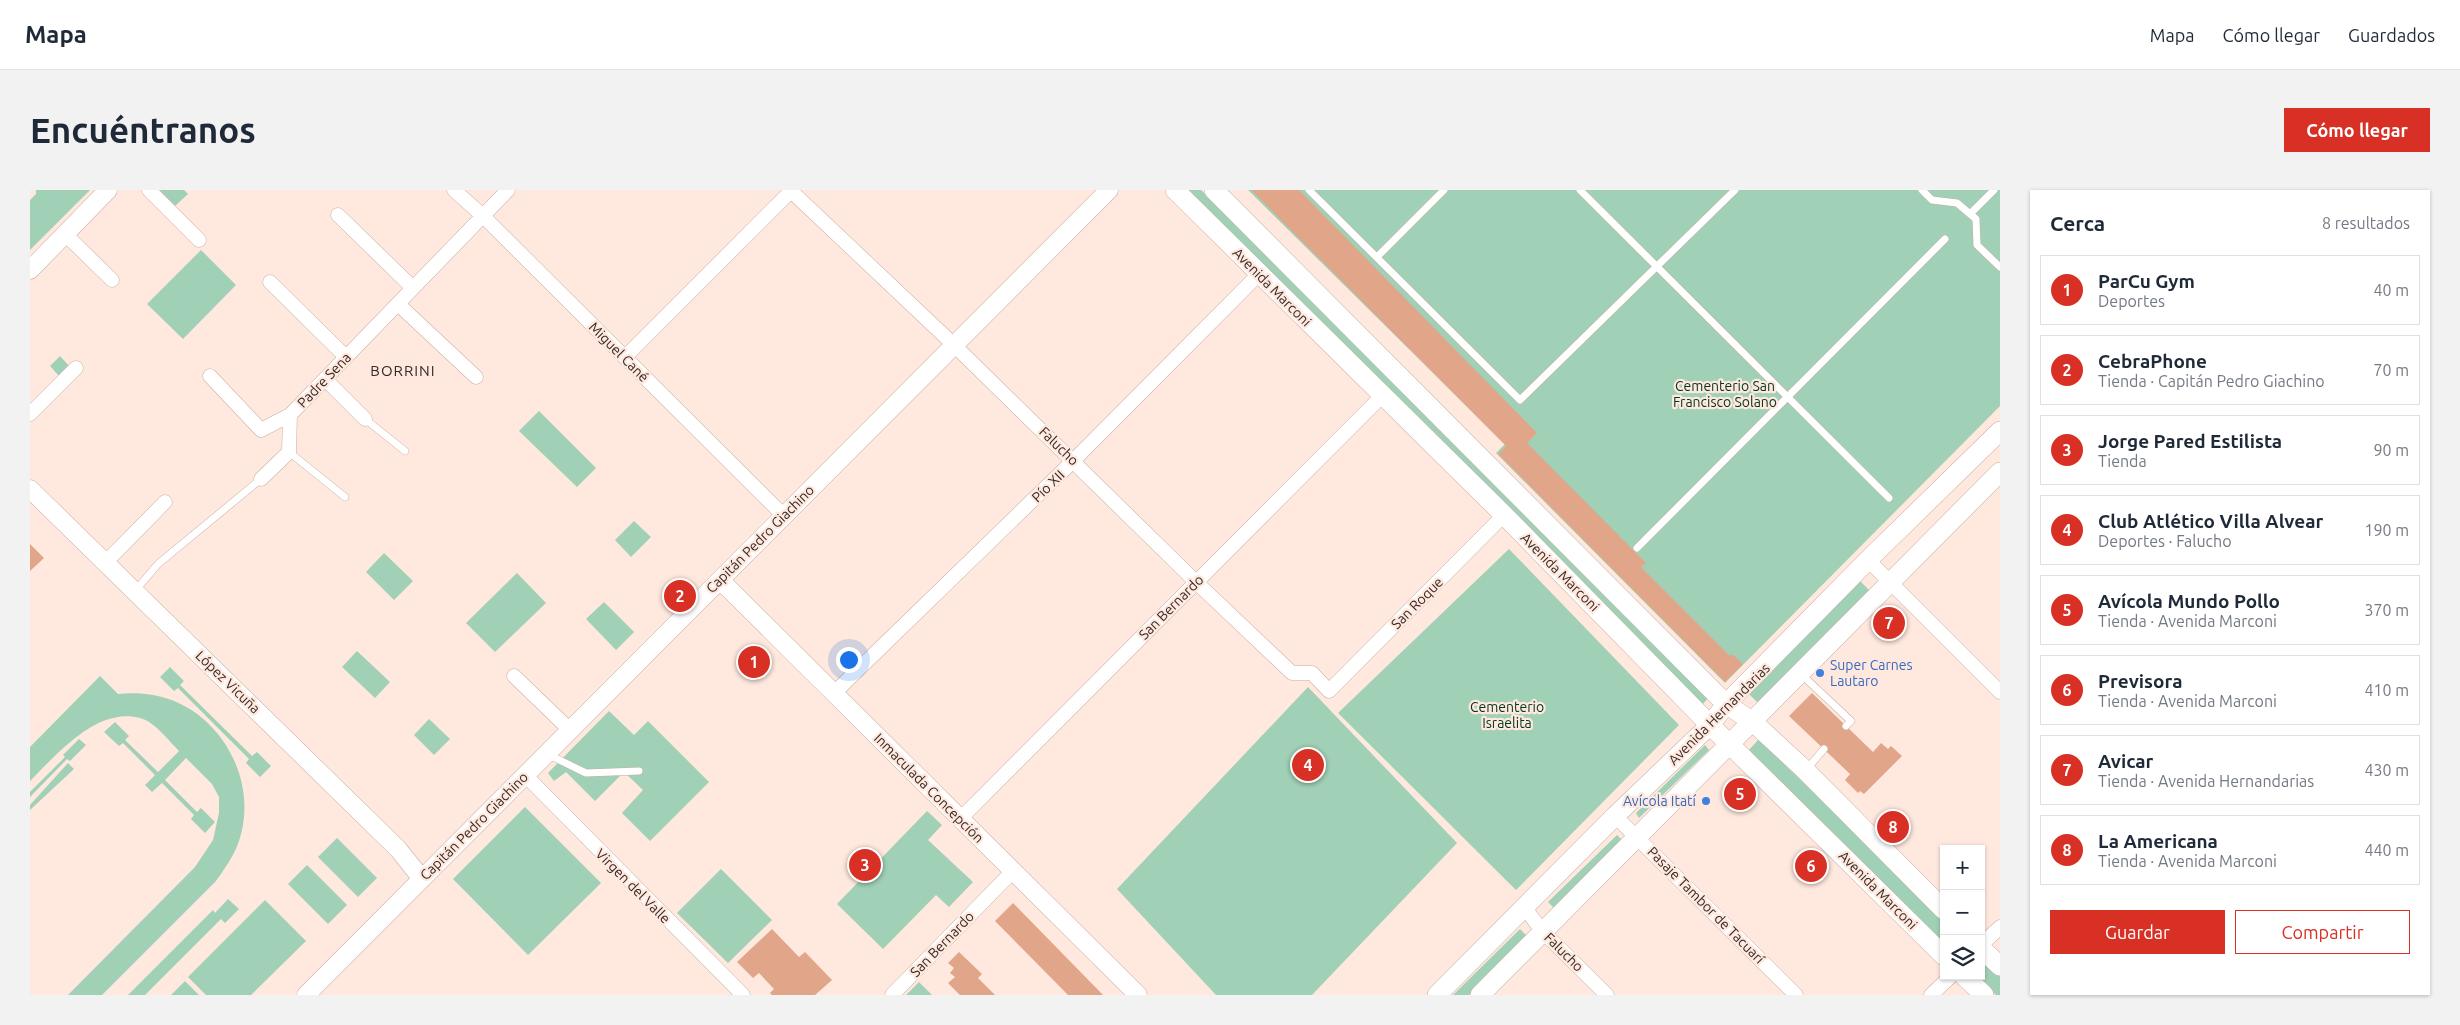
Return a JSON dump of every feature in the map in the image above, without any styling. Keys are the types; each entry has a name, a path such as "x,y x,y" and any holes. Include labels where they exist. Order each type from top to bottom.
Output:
{"main road":[{"name":"Avenida Marconi","path":"1175,190 1504,515 1710,725 1940,952"},
{"name":"Avenida Marconi","path":"1214,190 1726,704 1753,722 1805,770 1940,906"},
{"name":"Avenida Hernandarias","path":"1437,995 1615,816 1710,725 1726,704 1868,560 2000,431"},
{"name":"Avenida Hernandarias","path":"1480,995 2000,472"},
{"path":"1985,950 2000,966"},
{"path":"1968,980 1984,995"}],"street":[{"path":"30,270 108,190"},
{"path":"149,190 199,240"},
{"name":"Miguel Cané","path":"454,190 483,216 784,516"},
{"name":"Padre Sena","path":"288,452 290,415 508,190"},
{"path":"625,357 791,190"},
{"name":"Falucho","path":"791,190 1074,460 1196,582 1292,673 1312,673 1329,691"},
{"name":"Capitán Pedro Giachino","path":"306,995 1109,190"},
{"path":"338,215 413,288"},
{"path":"66,234 112,280"},
{"name":"Pío XII","path":"833,694 1074,460 1259,274"},
{"path":"270,282 346,357"},
{"path":"398,304 476,377"},
{"path":"30,414 76,368"},
{"path":"210,376 261,430 290,415"},
{"path":"325,379 365,419"},
{"name":"San Bernardo","path":"960,819 1382,396"},
{"path":"261,479 288,452"},
{"name":"López Vicuña","path":"30,489 398,849 422,879"},
{"path":"105,563 165,502"},
{"name":"San Roque","path":"1329,691 1504,515"},
{"path":"1868,560 2000,692"},
{"name":"Inmaculada Concepción","path":"720,580 1138,995"},
{"path":"514,676 570,730"},
{"name":"Virgen del Valle","path":"525,775 742,995"},
{"name":"Pasaje Tambor de Tacuarí","path":"1615,816 1796,995"},
{"name":"San Bernardo","path":"892,995 1013,871"},
{"name":"Falucho","path":"1524,907 1544,932 1607,995"},
{"path":"1985,942 2000,926"},
{"path":"1931,995 1947,980"}],"lane":[{"path":"1309,190 1520,400 1735,190"},
{"path":"1377,257 1444,190"},
{"path":"1580,190 1889,498"},
{"path":"1922,190 1932,200 1957,203 1976,219 1977,245 2000,268"},
{"path":"1970,214 1994,190"},
{"path":"1637,548 1945,239"},
{"path":"365,419 405,452"},
{"path":"288,452 345,497"},
{"path":"135,591 158,564 261,479"},
{"path":"1800,673 1851,721 1846,726"},
{"path":"1805,770 1824,749"},
{"path":"546,754 586,773 639,771"}],"green space":[{"path":"36,190 90,190 30,250 30,200 36,194"},
{"path":"157,190 184,190 188,194 174,207"},
{"path":"1188,190 1201,190 1709,697 1703,704"},
{"name":"Cementerio San Francisco Solano","path":"1248,190 2000,190 2000,406 1725,683 1496,453 1505,444"},
{"path":"201,250 236,285 183,339 147,304"},
{"path":"60,356 70,367 60,377 50,366"},
{"path":"539,411 596,468 577,487 519,431"},
{"path":"634,521 651,537 631,557 615,540"},
{"name":"Cementerio Israelita","path":"1509,549 1679,725 1516,890 1338,713"},
{"path":"384,553 413,581 394,600 366,572"},
{"path":"517,573 546,603 495,652 466,623"},
{"path":"1860,581 1873,594 1760,705 1747,692"},
{"path":"604,602 634,632 616,650 586,619"},
{"path":"357,651 390,682 375,698 342,667"},
{"path":"170,667 184,681 180,685 252,756 257,752 271,766 260,777 246,763 249,759 178,688 174,691 160,677"},
{"path":"100,676 118,694 149,694 176,702 197,714 214,730 228,749 238,770 244,794 244,817 237,846 216,881 102,995 68,995 195,867 213,840 219,813 219,797 212,784 186,758 165,780 197,812 201,808 215,822 205,833 191,819 194,815 162,783 152,792 145,785 155,775 123,743 119,746 104,732 115,722 129,736 125,740 158,772 179,751 156,727 140,718 124,716 108,719 93,726 65,746 30,781 30,747"},
{"path":"1308,687 1457,843 1312,995 1216,995 1117,889"},
{"path":"609,711 634,735 648,721 709,782 650,841 622,813 643,790 624,772 595,801 566,772 554,781 548,773"},
{"path":"429,719 450,739 434,755 414,735"},
{"path":"79,739 86,745 70,761 67,759 30,797 30,792 65,757 63,755"},
{"path":"1759,739 1940,917 1940,939 1748,751"},
{"path":"1705,745 1709,750 1639,818 1636,813"},
{"path":"68,763 74,769 30,810 30,805"},
{"path":"525,807 601,883 528,955 453,879"},
{"path":"927,811 942,825 928,840 973,882 949,907 936,895 883,949 837,904"},
{"path":"1617,835 1625,843 1556,910 1548,902"},
{"path":"337,838 377,878 358,897 318,857"},
{"path":"307,865 347,905 328,924 288,884"},
{"path":"721,869 772,920 728,963 677,913"},
{"path":"228,899 239,909 225,923 221,919 145,995 128,995 213,910 215,913"},
{"path":"265,900 306,941 251,995 206,995 188,977"},
{"path":"1520,929 1528,937 1469,995 1453,995"},
{"path":"1985,962 2000,976 2000,995 1996,995 1980,980 1985,980"},
{"path":"185,981 199,995 171,995"},
{"path":"919,982 932,995 906,995"}],"building":[{"path":"1251,190 1299,190 1537,433 1527,443 1646,563 1641,567 1730,656 1732,654 1743,664 1725,682 1498,454 1506,446"},
{"path":"30,544 44,558 30,571"},
{"path":"1812,693 1873,752 1881,743 1888,749 1891,746 1902,756 1864,794 1860,791 1858,793 1845,780 1850,774 1789,716"},
{"path":"1013,903 1103,995 1068,995 995,921"},
{"path":"772,929 799,957 805,952 832,980 815,995 772,995 770,993 774,989 759,973 753,978 737,962"},
{"path":"959,952 982,974 978,978 995,995 960,995 948,983 955,977 950,973 954,968 948,963"}],"place":[{"name":"CebraPhone","path":"680,596"},
{"name":"Avicar","path":"1889,623"},
{"name":"ParCu Gym","path":"754,662"},
{"name":"Super Carnes Lautaro","path":"1820,673"},
{"name":"Club Atlético Villa Alvear","path":"1308,765"},
{"name":"Avícola Mundo Pollo","path":"1740,794"},
{"name":"Avícola Itatí","path":"1706,801"},
{"name":"La Americana","path":"1893,827"},
{"name":"Jorge Pared Estilista","path":"865,865"},
{"name":"Previsora","path":"1811,866"}],"district":[{"name":"BORRINI","path":"403,370"}]}
